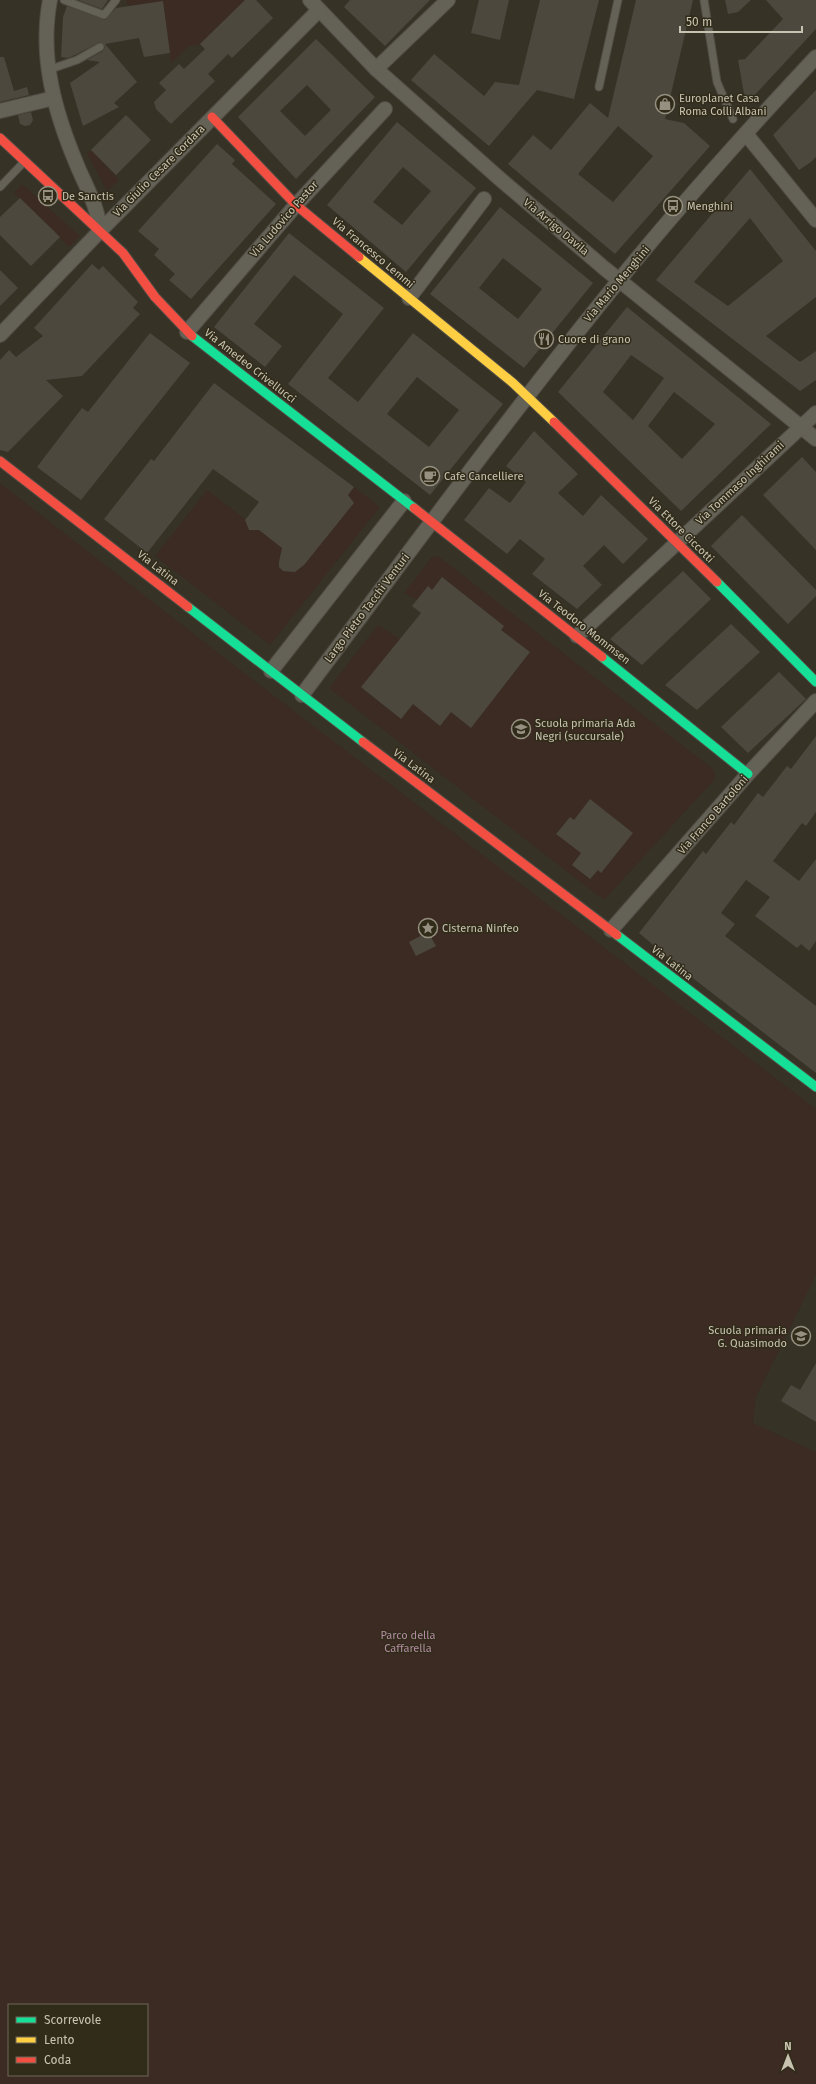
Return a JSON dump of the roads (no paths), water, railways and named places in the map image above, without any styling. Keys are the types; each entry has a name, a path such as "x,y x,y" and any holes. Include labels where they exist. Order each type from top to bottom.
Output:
{"street":[{"path":"50,0 46,34 48,70 54,98 68,146 96,207 100,231"},
{"path":"376,69 448,0"},
{"name":"Via Arrigo Davila","path":"314,5 376,69 500,179 619,280 801,425 816,439"},
{"name":"Via Giulio Cesare Cordara","path":"0,335 212,117 314,5"},
{"name":"Via Mario Menghini","path":"431,521 619,280 746,134 816,57"},
{"path":"0,110 54,98"},
{"name":"Via Ludovico Pastor","path":"187,332 296,205 385,109"},
{"name":"Via Francesco Lemmi","path":"212,117 296,205 513,383 527,397"},
{"path":"746,134 816,220"},
{"name":"Via Amedeo Crivellucci","path":"0,138 123,253 156,296 187,332 404,501"},
{"path":"408,298 484,199"},
{"name":"Via Ettore Ciccotti","path":"527,397 677,542 816,682"},
{"name":"Via Tommaso Inghirami","path":"577,636 801,425 816,413"},
{"name":"Via Latina","path":"0,461 302,695 816,1087"},
{"path":"271,671 404,501"},
{"name":"Via Teodoro Mommsen","path":"404,501 577,636 748,774"},
{"name":"Largo Pietro Tacchi Venturi","path":"302,695 431,521"},
{"name":"Via Franco Bartoloni","path":"610,930 748,774 816,701"}],"lane":[{"path":"64,0 104,15 116,0"},
{"path":"598,86 618,0"},
{"path":"704,0 717,82 733,119"},
{"path":"48,70 77,60 100,47"},
{"path":"0,187 25,161"}],"place":[{"name":"Europlanet Casa Roma Colli Albani","path":"665,104"},
{"name":"De Sanctis","path":"48,196"},
{"name":"Menghini","path":"673,206"},
{"name":"Cuore di grano","path":"544,339"},
{"name":"Cafe Cancelliere","path":"430,476"},
{"name":"Scuola primaria Ada Negri (succursale)","path":"521,729"},
{"name":"Cisterna Ninfeo","path":"428,928"},
{"name":"Scuola primaria G. Quasimodo","path":"801,1336"}],"park label":[{"name":"Parco della Caffarella","path":"408,1641"}]}
